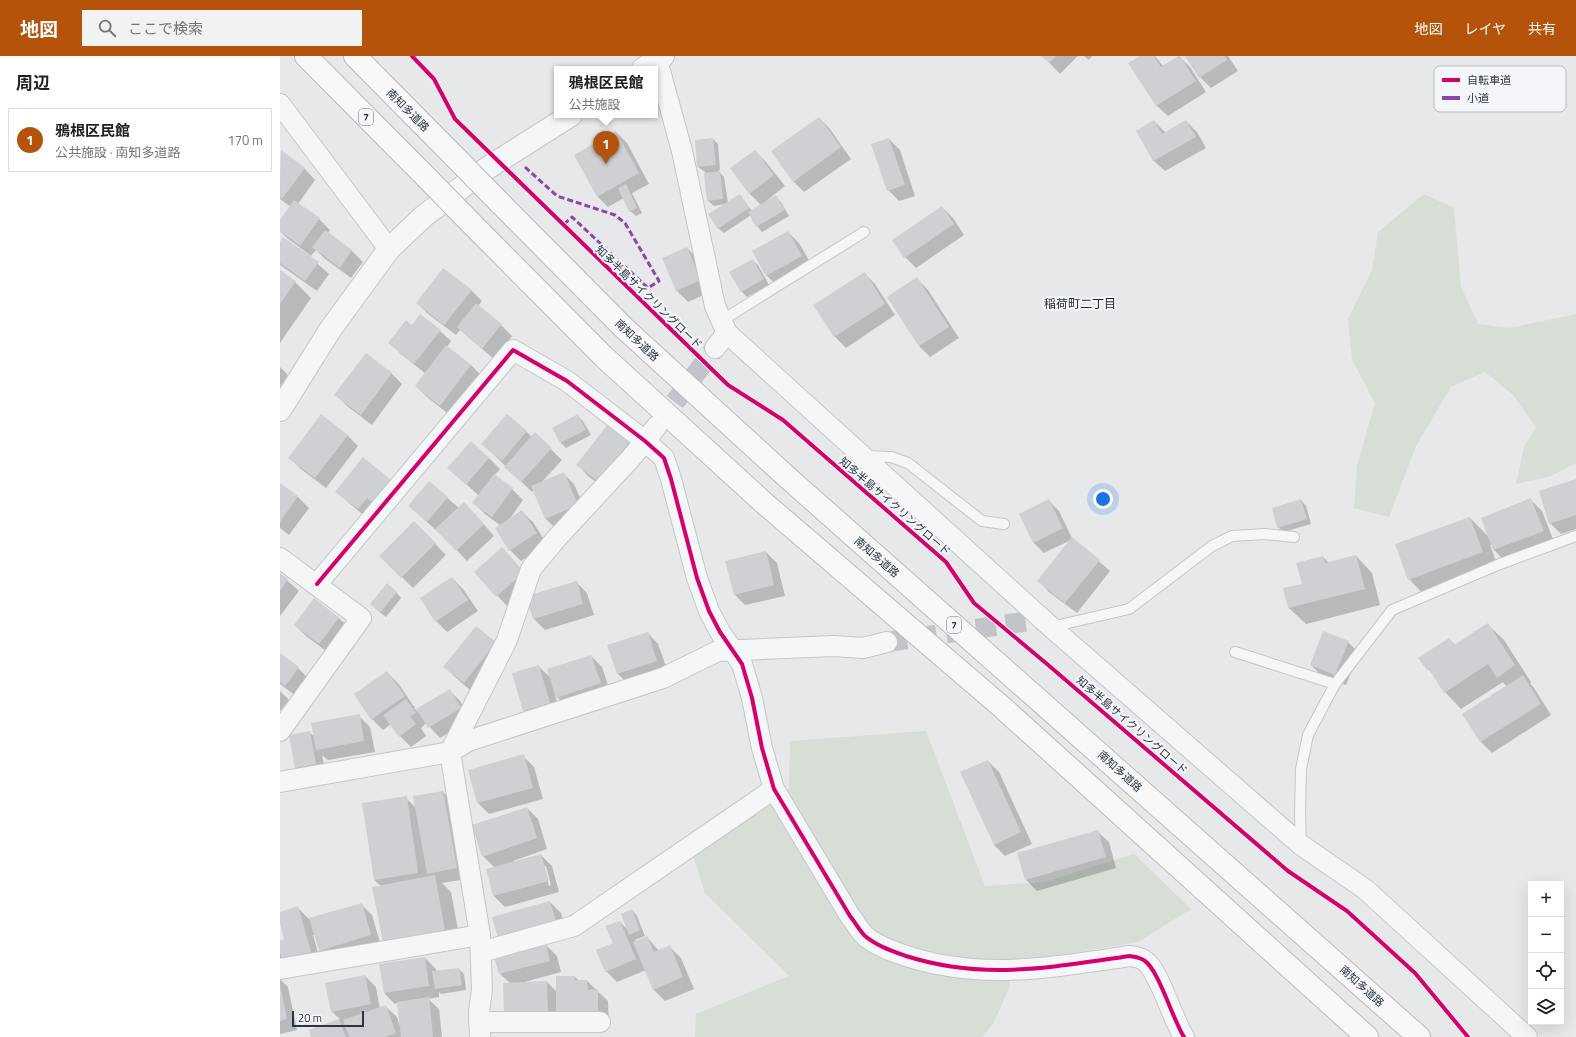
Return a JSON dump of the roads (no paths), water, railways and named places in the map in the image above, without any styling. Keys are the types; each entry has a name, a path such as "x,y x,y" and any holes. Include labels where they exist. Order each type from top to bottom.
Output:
{"highway":[{"name":"7","path":"306,56 604,357 764,503 1003,708 1366,1037"},
{"name":"南知多道路","path":"355,56 624,328 781,471 1419,1037"}],"street":[{"path":"658,70 682,151 721,334 861,456 1051,627 1301,845 1365,889 1527,1037"},
{"path":"280,104 390,249"},
{"path":"280,410 330,330 390,249 424,216 486,169 566,118"},
{"path":"317,584 513,350 567,381 651,434 664,458 697,578 709,611 731,650 742,664 752,698 762,748 774,789 850,916 865,936 885,949 931,964 993,971 1037,968 1130,956 1138,957 1146,961 1156,975 1184,1037"},
{"path":"600,1022 479,1030 479,1011 482,990 481,943 450,752 507,640 531,569 556,539 631,458 651,434"},
{"path":"280,558 361,618 280,731"},
{"path":"280,782 450,752 468,741 663,678 718,650 834,646 863,648 887,642"},
{"path":"280,969 481,943 574,926 774,789"}],"lane":[{"path":"721,334 864,232"},
{"path":"861,456 891,457 908,463 982,521 1004,524"},
{"path":"1051,627 1129,609 1212,546 1232,536 1265,534 1294,537"},
{"path":"1301,845 1300,812 1302,762 1308,736 1335,684 1392,610 1500,564 1576,536"},
{"path":"1235,652 1335,684"}],"tunnel":[{"path":"657,426 715,348"},
{"path":"887,642 1043,619"}],"place":[{"name":"鴉根区民館","path":"606,164"}],"district":[{"name":"稲荷町二丁目","path":"1080,303"}]}
